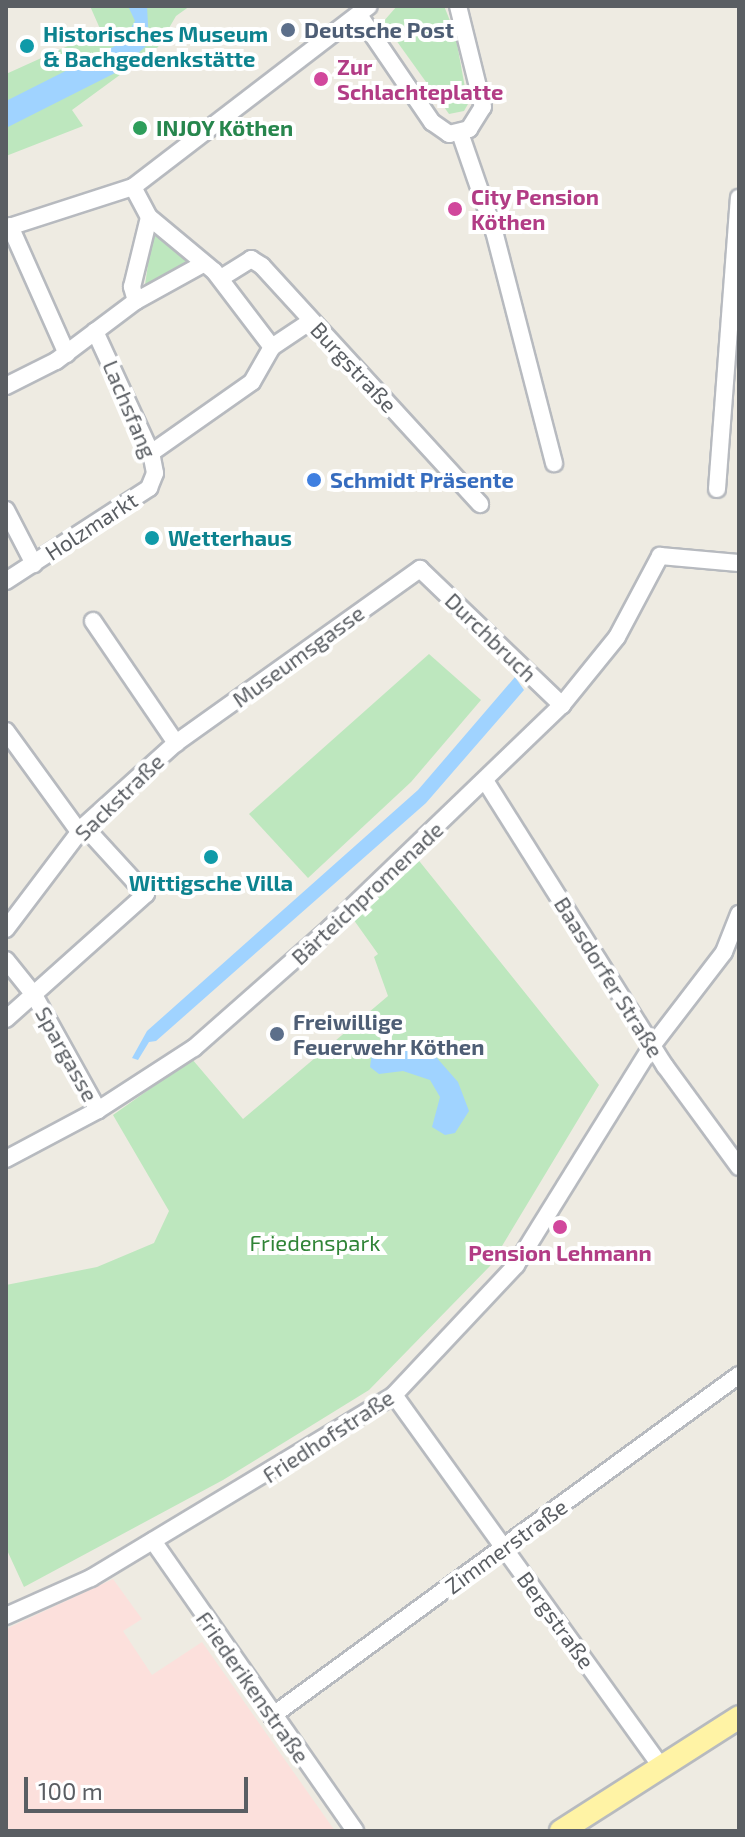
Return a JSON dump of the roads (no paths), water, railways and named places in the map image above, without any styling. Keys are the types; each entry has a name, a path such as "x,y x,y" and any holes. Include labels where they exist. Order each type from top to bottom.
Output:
{"main road":[{"path":"561,1831 739,1717"}],"street":[{"path":"67,354 8,227 133,187 364,10 432,122 449,134 460,133 475,123 483,107 458,6"},
{"path":"460,133 502,261 554,463"},
{"path":"133,187 149,217 221,278 272,347"},
{"path":"717,489 739,198"},
{"path":"136,301 132,287 149,217"},
{"name":"Burgstraße","path":"221,278 244,261 256,261 480,504"},
{"path":"6,386 67,354 136,301 203,264"},
{"path":"151,453 252,382 272,347 311,321"},
{"name":"Lachsfang","path":"95,331 151,453 155,473 149,488"},
{"name":"Holzmarkt","path":"6,581 149,488"},
{"path":"6,510 34,564"},
{"name":"Bärteichpromenade","path":"6,1159 98,1110 194,1048 486,782 562,705 617,637 660,556 739,563"},
{"name":"Durchbruch","path":"420,569 562,705"},
{"name":"Museumsgasse","path":"176,743 420,569"},
{"path":"93,621 176,743"},
{"path":"6,731 82,830 146,894 6,1019"},
{"name":"Sackstraße","path":"6,929 82,830 176,743"},
{"name":"Baasdorfer Straße","path":"486,782 652,1046 739,1167"},
{"name":"Friedhofstraße","path":"6,1616 91,1578 394,1395 516,1265 652,1046 724,952 739,914"},
{"name":"Spargasse","path":"6,960 34,995 98,1110"},
{"name":"Zimmerstraße","path":"272,1716 739,1375"},
{"name":"Bergstraße","path":"394,1395 661,1767"},
{"name":"Friederikenstraße","path":"153,1541 355,1831"}],"water":[{"path":"128,6 147,6 149,43 121,70 6,128 6,101 123,42 135,21"},
{"path":"515,677 524,690 426,803 156,1041 149,1042 138,1060 132,1058 147,1031 418,790"},
{"path":"415,1043 429,1049 458,1082 469,1111 455,1133 445,1135 432,1127 440,1097 430,1080 403,1071 379,1074 370,1067 372,1053 387,1045"}],"place":[{"name":"Deutsche Post","path":"288,30"},
{"name":"Historisches Museum & Bachgedenkstätte","path":"27,46"},
{"name":"Zur Schlachteplatte","path":"321,79"},
{"name":"INJOY Köthen","path":"140,128"},
{"name":"City Pension Köthen","path":"455,209"},
{"name":"Schmidt Präsente","path":"314,480"},
{"name":"Wetterhaus","path":"152,538"},
{"name":"Wittigsche Villa","path":"211,857"},
{"name":"Freiwillige Feuerwehr Köthen","path":"277,1034"},
{"name":"Pension Lehmann","path":"560,1227"}],"park label":[{"name":"Friedenspark","path":"315,1243"}]}
